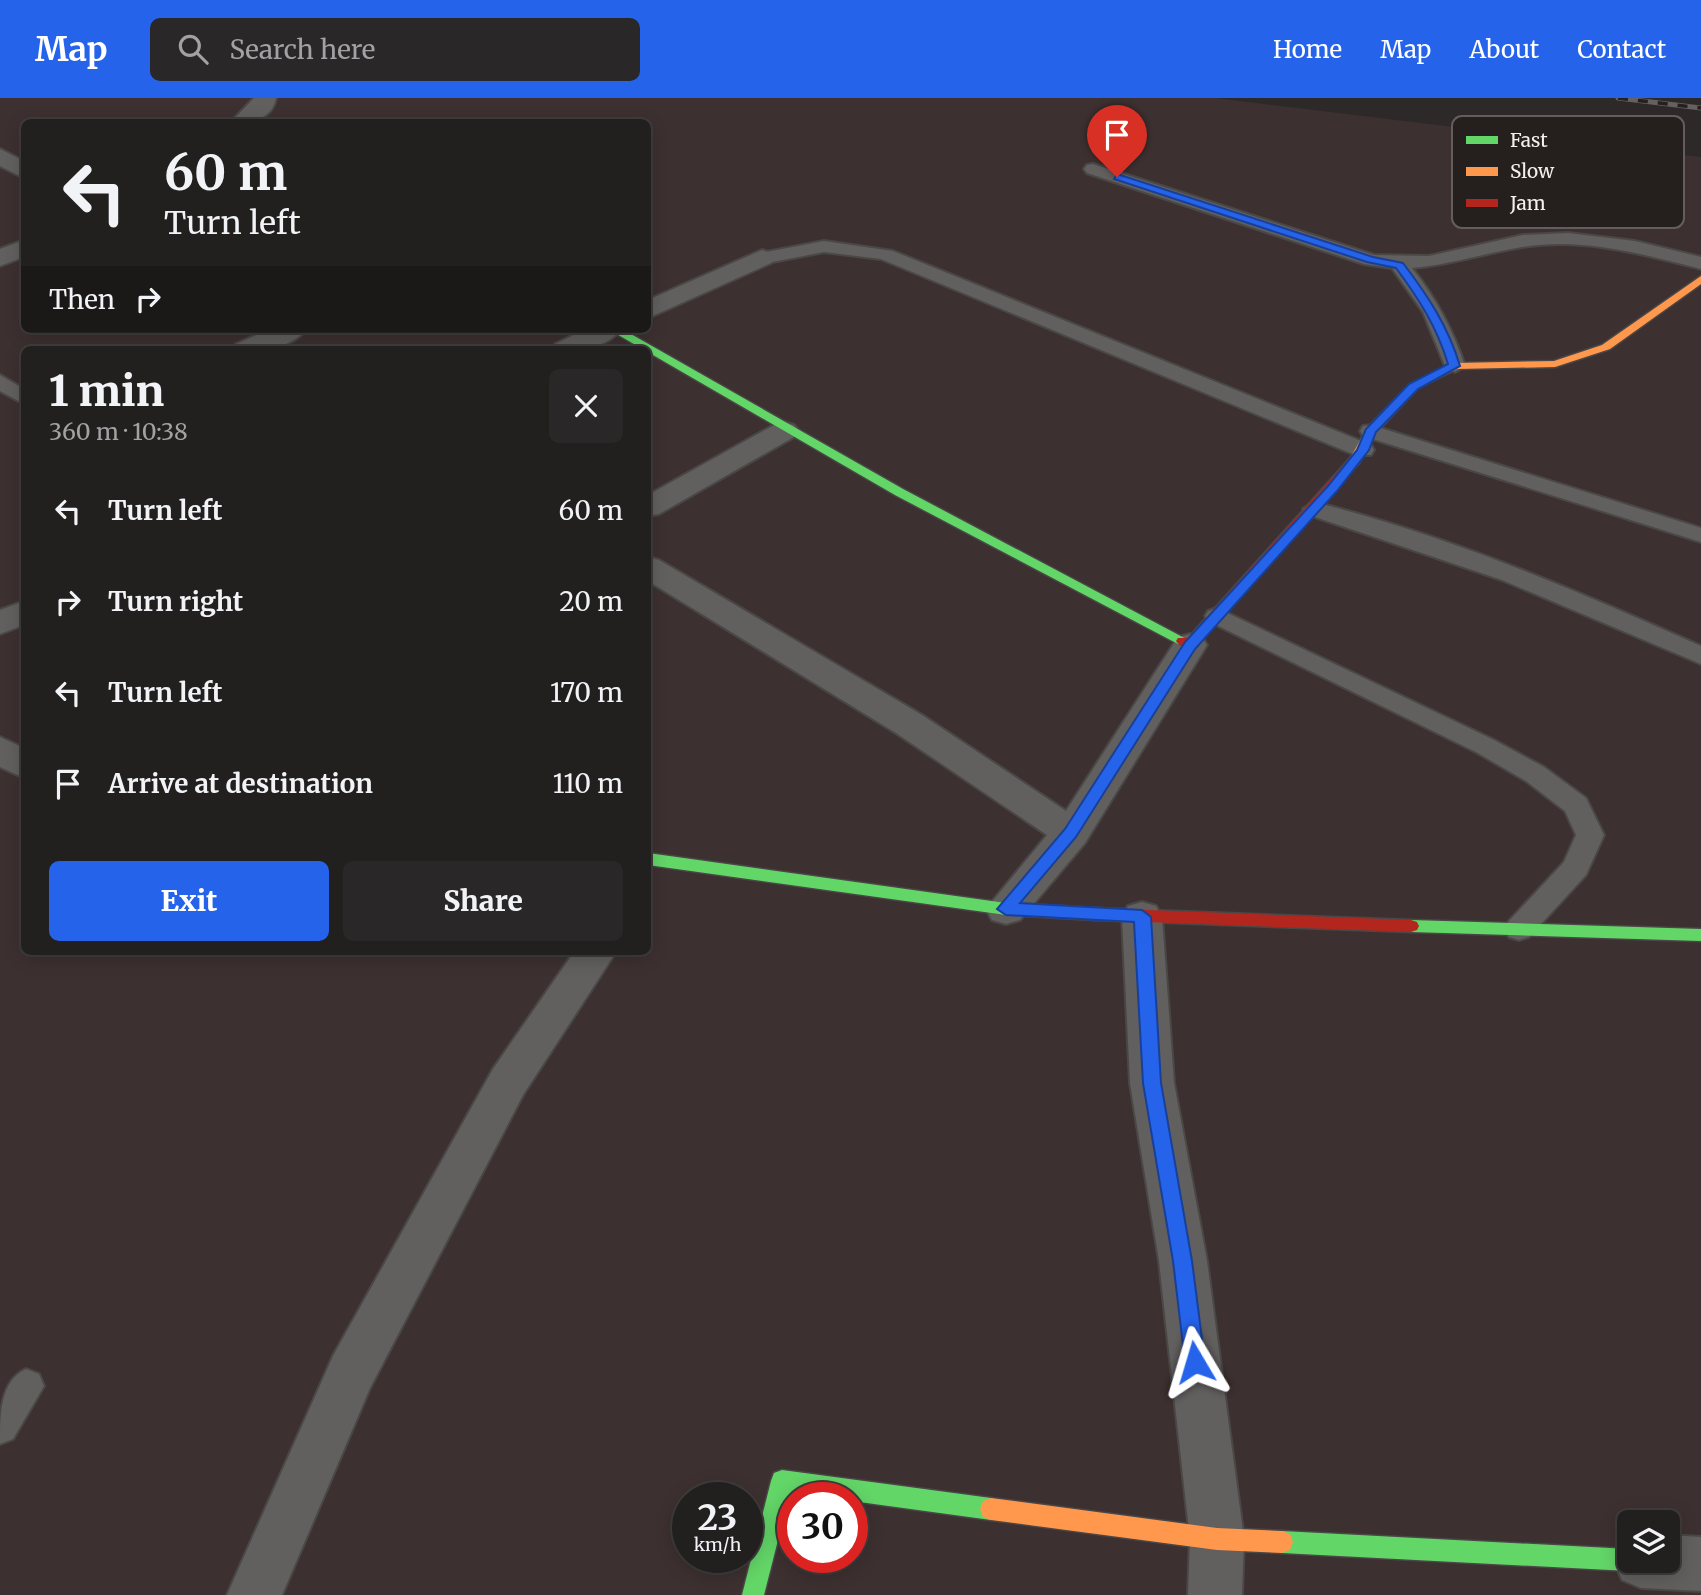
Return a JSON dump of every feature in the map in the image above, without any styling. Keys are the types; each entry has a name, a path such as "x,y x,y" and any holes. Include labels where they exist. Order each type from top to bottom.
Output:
{"street":[{"path":"246,119 264,104 265,98"},
{"path":"0,156 21,169"},
{"path":"0,258 21,249"},
{"path":"651,309 762,258"},
{"path":"1006,909 1071,833 1190,645 1314,509 1414,386 1455,366 1555,364 1606,347 1701,279"},
{"path":"573,346 599,333"},
{"path":"621,333 642,346"},
{"path":"256,346 278,337"},
{"path":"651,351 784,431 1051,575 1190,645"},
{"path":"651,505 784,431"},
{"path":"651,569 909,724 1071,833"},
{"path":"0,623 21,613"},
{"path":"0,750 21,763"},
{"path":"651,865 1006,909 1142,917 1701,935"},
{"path":"1142,917 1152,1083 1183,1261 1217,1539 1215,1595"},
{"path":"254,1595 351,1373 508,1082 594,955"},
{"path":"753,1595 782,1481 1217,1539 1617,1559"},
{"path":"1680,1570 1700,1574"}],"lane":[{"path":"1093,169 1371,260 1399,265 1430,263 1521,242 1561,238 1603,239 1701,263"},
{"path":"762,258 804,246 841,245 886,255 1367,441 1701,535"},
{"path":"1399,265 1430,307 1446,336 1455,366"},
{"path":"0,381 21,396"},
{"path":"1314,509 1418,539 1513,573 1701,656"},
{"path":"1217,617 1485,746 1535,774 1576,806 1590,835 1576,868 1519,929"},
{"path":"0,1426 26,1386"}],"shaded area":[{"path":"0,98 1215,98 1452,127 1452,228 1684,228 1684,155 1701,157 1701,1595 0,1595"}],"railway":[{"path":"1618,98 1701,108"}],"traffic: fast":[{"path":"621,333 644,346"},
{"path":"651,350 899,492 1183,641"},
{"path":"651,859 1006,909 1095,914"},
{"path":"1411,926 1701,935"},
{"path":"753,1595 782,1481 991,1509"},
{"path":"1282,1542 1617,1559"}],"traffic: slow":[{"path":"1355,460 1371,431 1414,386 1455,366 1555,364 1606,347 1701,279"},
{"path":"991,1509 1217,1539 1282,1542"}],"traffic: jam":[{"path":"1183,641 1190,645 1355,460"},
{"path":"1095,914 1411,926"}],"route":[{"path":"1117,177 1371,260 1399,265 1430,307 1446,336 1455,366 1414,386 1371,431 1363,450 1333,488 1190,645 1071,833 1006,909 1142,917 1152,1083 1183,1261 1195,1362"}]}
